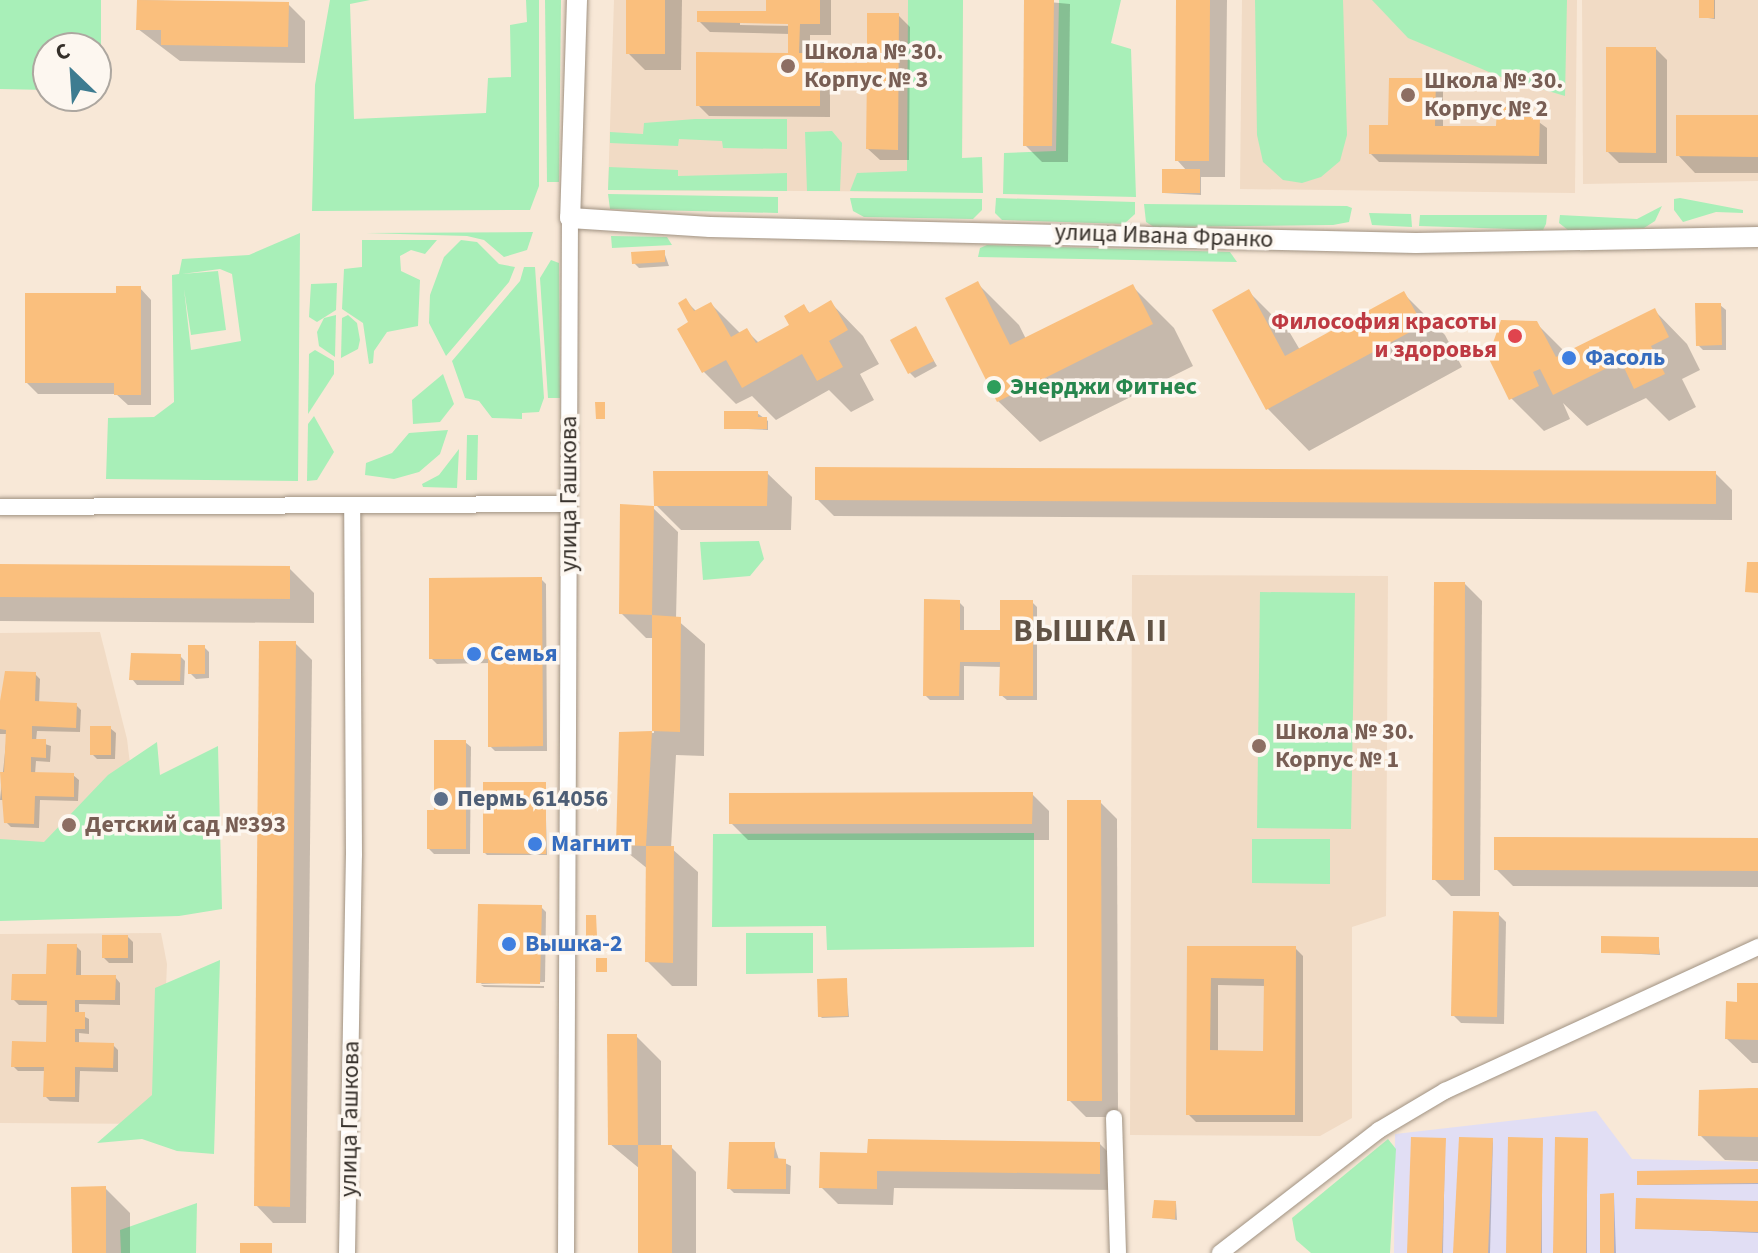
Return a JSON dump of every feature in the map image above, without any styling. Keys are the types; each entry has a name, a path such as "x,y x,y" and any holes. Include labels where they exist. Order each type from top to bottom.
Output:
{"street":[{"name":"улица Гашкова","path":"566,1253 570,218 577,0"},
{"name":"улица Ивана Франко","path":"570,218 710,227 1402,242 1758,237"},
{"path":"0,507 568,504"},
{"name":"улица Гашкова","path":"347,1253 354,886 352,505"},
{"path":"1220,1253 1379,1130 1445,1091 1758,947"},
{"path":"1114,1118 1118,1253"}],"shaded area":[{"name":"Школа № 30. Корпус № 3","path":"614,0 963,0 962,192 608,190"},
{"name":"Школа № 30. Корпус № 2","path":"1242,0 1577,0 1575,193 1240,189"},
{"path":"1582,0 1758,0 1758,181 1583,184"},
{"name":"Школа № 30. Корпус № 1","path":"1132,575 1388,576 1386,916 1352,927 1352,1118 1320,1136 1130,1135"},
{"name":"Детский сад №393","path":"100,632 127,739 148,913 0,911 0,633"},
{"path":"161,933 167,964 160,1124 0,1123 0,934"},
{"path":"1596,1111 1632,1159 1758,1162 1758,1253 1394,1253 1395,1134"}],"green space":[{"path":"0,0 101,0 101,32 32,32 32,90 0,89"},
{"path":"330,0 370,0 350,4 354,119 486,113 488,78 511,77 510,25 527,22 526,0 539,0 539,186 530,210 312,211 315,85"},
{"path":"545,0 561,0 559,182 547,182"},
{"path":"908,0 963,0 962,158 982,157 983,193 850,191 857,173 907,171"},
{"path":"1059,0 1121,0 1111,43 1131,49 1136,197 1003,194 1004,153 1056,151"},
{"path":"1255,0 1343,0 1347,135 1340,161 1321,177 1302,183 1283,180 1263,162 1257,135"},
{"path":"1372,0 1567,0 1565,96 1501,77 1408,38"},
{"path":"695,119 787,119 787,149 723,148 722,141 679,139 678,146 610,143 610,132 643,134 644,123"},
{"path":"832,131 842,143 840,191 807,191 805,132"},
{"path":"609,167 678,170 678,176 787,173 787,191 608,190"},
{"path":"608,194 778,197 778,213 610,209"},
{"path":"850,198 982,199 982,210 973,219 864,217 853,211"},
{"path":"996,198 1135,202 1135,214 1124,224 1002,220 995,213"},
{"path":"1674,199 1743,210 1743,213 1716,212 1683,222 1674,210"},
{"path":"1144,204 1352,208 1349,222 1333,225 1154,227 1146,222"},
{"path":"1662,206 1655,221 1644,228 1568,230 1559,223 1560,215 1637,219"},
{"path":"1369,213 1411,214 1412,227 1372,225"},
{"path":"1420,215 1547,215 1543,230 1419,226"},
{"path":"533,232 527,250 504,257 484,240 467,236 366,233"},
{"path":"300,233 298,481 106,479 108,418 154,417 174,402 172,275 179,274 182,259 249,255","holes":["220,269 232,274 241,341 191,350 184,289 191,335 226,330 218,271 182,274"]},
{"path":"611,236 667,237 672,245 612,248"},
{"path":"362,240 437,240 425,254 411,250 400,256 401,271 420,280 418,326 387,332 374,351 373,363 369,364 363,323 342,309 344,269 362,267"},
{"path":"461,240 477,242 499,264 515,267 509,282 446,356 429,323 430,295 444,257"},
{"path":"987,245 1230,252 1237,262 978,257 980,248"},
{"path":"551,260 559,263 560,398 548,398 540,278"},
{"path":"524,267 535,267 544,398 539,412 522,413 522,419 492,418 479,401 465,398 452,361 520,281"},
{"path":"337,283 336,310 317,322 309,317 311,284"},
{"path":"336,315 335,357 319,346 317,332 324,318"},
{"path":"348,315 357,323 360,340 358,349 341,358 342,318"},
{"path":"315,350 334,361 334,374 308,414 309,354"},
{"path":"443,374 454,404 440,422 413,424 412,400"},
{"path":"314,416 334,452 317,480 307,481 308,424"},
{"path":"448,430 440,454 419,472 394,479 365,475 366,463 392,453 409,433"},
{"path":"467,435 478,435 477,480 466,480"},
{"path":"459,449 457,488 423,487 422,484 439,475"},
{"path":"759,541 764,559 750,576 703,580 700,542"},
{"path":"1260,592 1355,593 1351,829 1257,828"},
{"path":"157,742 160,775 218,746 222,909 179,916 0,921 0,839 44,842 108,775"},
{"path":"1034,833 1034,947 827,950 826,926 712,927 713,834"},
{"path":"1252,839 1330,839 1330,884 1252,883"},
{"path":"746,933 813,933 813,973 746,974"},
{"path":"220,960 214,1154 177,1151 142,1139 97,1143 152,1095 155,988"},
{"path":"1388,1139 1396,1149 1390,1253 1311,1253 1296,1240 1292,1218"},
{"path":"197,1203 196,1253 121,1253 120,1230"}],"building":[{"path":"137,0 289,2 288,47 161,45 161,30 136,30"},
{"path":"626,0 665,0 665,54 626,54"},
{"path":"766,0 820,0 820,24 800,24 799,53 820,53 820,63 867,63 867,13 899,13 898,150 866,149 867,72 820,72 820,106 696,106 696,52 788,53 788,24 697,22 697,11 766,11"},
{"path":"1024,0 1054,0 1052,146 1023,146"},
{"path":"1176,0 1210,0 1209,161 1175,161"},
{"path":"1699,0 1714,0 1714,18 1699,18"},
{"path":"1606,47 1656,47 1656,153 1606,152"},
{"path":"1389,78 1436,78 1435,126 1496,126 1497,107 1521,107 1521,117 1540,117 1539,156 1369,154 1369,125 1388,125"},
{"path":"1676,115 1758,115 1758,157 1676,156"},
{"path":"1162,169 1200,169 1200,193 1162,193"},
{"path":"665,250 665,262 632,264 631,252"},
{"path":"978,281 1010,345 1133,284 1153,324 997,402 945,298"},
{"path":"116,286 141,286 141,395 114,395 114,383 25,383 25,293 116,293"},
{"path":"1249,289 1285,356 1404,291 1423,325 1266,410 1212,310"},
{"path":"686,298 694,311 711,302 731,337 747,328 756,343 789,325 784,316 804,304 809,313 831,300 848,330 829,341 843,367 817,381 802,354 742,388 726,360 702,373 677,329 688,322 678,303"},
{"path":"1695,303 1721,303 1722,345 1696,346"},
{"path":"1655,308 1669,337 1651,346 1665,374 1634,389 1621,361 1553,395 1540,369 1533,372 1539,386 1509,400 1488,357 1501,320 1537,321 1556,357"},
{"path":"916,326 934,361 908,374 890,340"},
{"path":"595,402 605,402 605,419 596,419"},
{"path":"724,411 758,411 758,417 767,417 767,429 724,429"},
{"path":"815,467 1716,471 1716,504 815,500"},
{"path":"653,471 768,471 767,506 654,506"},
{"path":"620,504 654,506 652,615 619,614"},
{"path":"1747,562 1758,562 1758,593 1745,592"},
{"path":"0,564 290,566 290,599 0,597"},
{"path":"542,577 543,746 488,747 488,659 429,659 429,578"},
{"path":"1434,582 1465,582 1464,880 1432,880"},
{"path":"924,599 960,600 960,630 1000,630 1000,600 1033,600 1033,696 999,696 1000,662 960,662 959,696 923,696"},
{"path":"652,615 681,617 680,732 652,731"},
{"path":"259,641 296,641 290,1207 254,1206"},
{"path":"188,645 205,645 205,674 188,674"},
{"path":"131,653 181,654 180,681 129,680"},
{"path":"5,671 36,672 35,701 77,703 76,728 32,726 32,739 46,739 46,758 31,757 31,772 74,773 74,797 35,796 34,824 4,823 0,772 4,772 6,730 0,729 0,701"},
{"path":"90,726 111,726 111,755 90,755"},
{"path":"652,731 646,846 616,845 619,732"},
{"path":"434,740 466,740 466,849 427,849 427,810 434,810"},
{"path":"483,782 546,782 546,854 483,853"},
{"path":"1033,792 1032,824 729,824 729,793"},
{"path":"1067,800 1101,800 1102,1101 1067,1101"},
{"path":"1494,837 1758,838 1758,871 1494,870"},
{"path":"646,846 674,846 673,963 645,962"},
{"name":"Вышка-2","path":"478,904 542,905 540,984 476,983"},
{"path":"1453,911 1499,912 1497,1017 1451,1016"},
{"path":"586,915 596,915 597,936 586,937"},
{"path":"102,935 128,935 128,958 102,958"},
{"path":"1601,936 1659,937 1659,954 1601,953"},
{"path":"47,944 77,944 76,975 116,975 115,1000 75,1000 75,1012 85,1012 85,1029 75,1029 75,1042 114,1043 113,1068 75,1067 75,1097 43,1097 44,1067 11,1067 12,1041 46,1042 47,1001 11,1000 12,974 46,974"},
{"path":"1187,946 1296,946 1295,1115 1186,1115","holes":["1211,978 1264,979 1263,1051 1210,1050"]},
{"path":"596,958 607,958 607,972 596,972"},
{"path":"847,978 848,1016 818,1017 817,979"},
{"path":"1737,983 1758,983 1758,1040 1725,1039 1726,1001 1737,1002"},
{"path":"607,1034 637,1034 638,1145 608,1145"},
{"path":"1758,1088 1758,1137 1698,1136 1699,1090"},
{"path":"1411,1137 1446,1138 1442,1253 1407,1253"},
{"path":"1459,1137 1493,1138 1488,1253 1453,1253"},
{"path":"1508,1137 1543,1138 1541,1253 1506,1253"},
{"path":"1555,1137 1588,1138 1586,1253 1553,1253"},
{"path":"868,1139 1100,1142 1100,1174 877,1171 877,1189 819,1188 820,1152 867,1153"},
{"path":"729,1142 775,1142 774,1158 786,1159 786,1189 727,1189"},
{"path":"638,1145 672,1145 672,1253 638,1253"},
{"path":"1758,1169 1758,1183 1637,1185 1637,1171"},
{"path":"106,1186 106,1253 72,1253 71,1187"},
{"path":"1614,1193 1614,1253 1600,1253 1600,1194"},
{"path":"1636,1198 1758,1201 1758,1232 1635,1229"},
{"path":"1154,1200 1176,1201 1175,1219 1152,1218"},
{"path":"240,1243 272,1243 272,1253 240,1253"}],"place":[{"name":"Школа № 30. Корпус № 3","path":"788,66"},
{"name":"Школа № 30. Корпус № 2","path":"1408,95"},
{"name":"Философия красоты и здоровья","path":"1515,336"},
{"name":"Фасоль","path":"1569,358"},
{"name":"Энерджи Фитнес","path":"994,387"},
{"name":"Семья","path":"474,654"},
{"name":"Школа № 30. Корпус № 1","path":"1259,746"},
{"name":"Пермь 614056","path":"441,799"},
{"name":"Детский сад №393","path":"69,825"},
{"name":"Магнит","path":"535,844"},
{"name":"Вышка-2","path":"509,944"}],"district":[{"name":"ВЫШКА II","path":"1091,631"}]}
